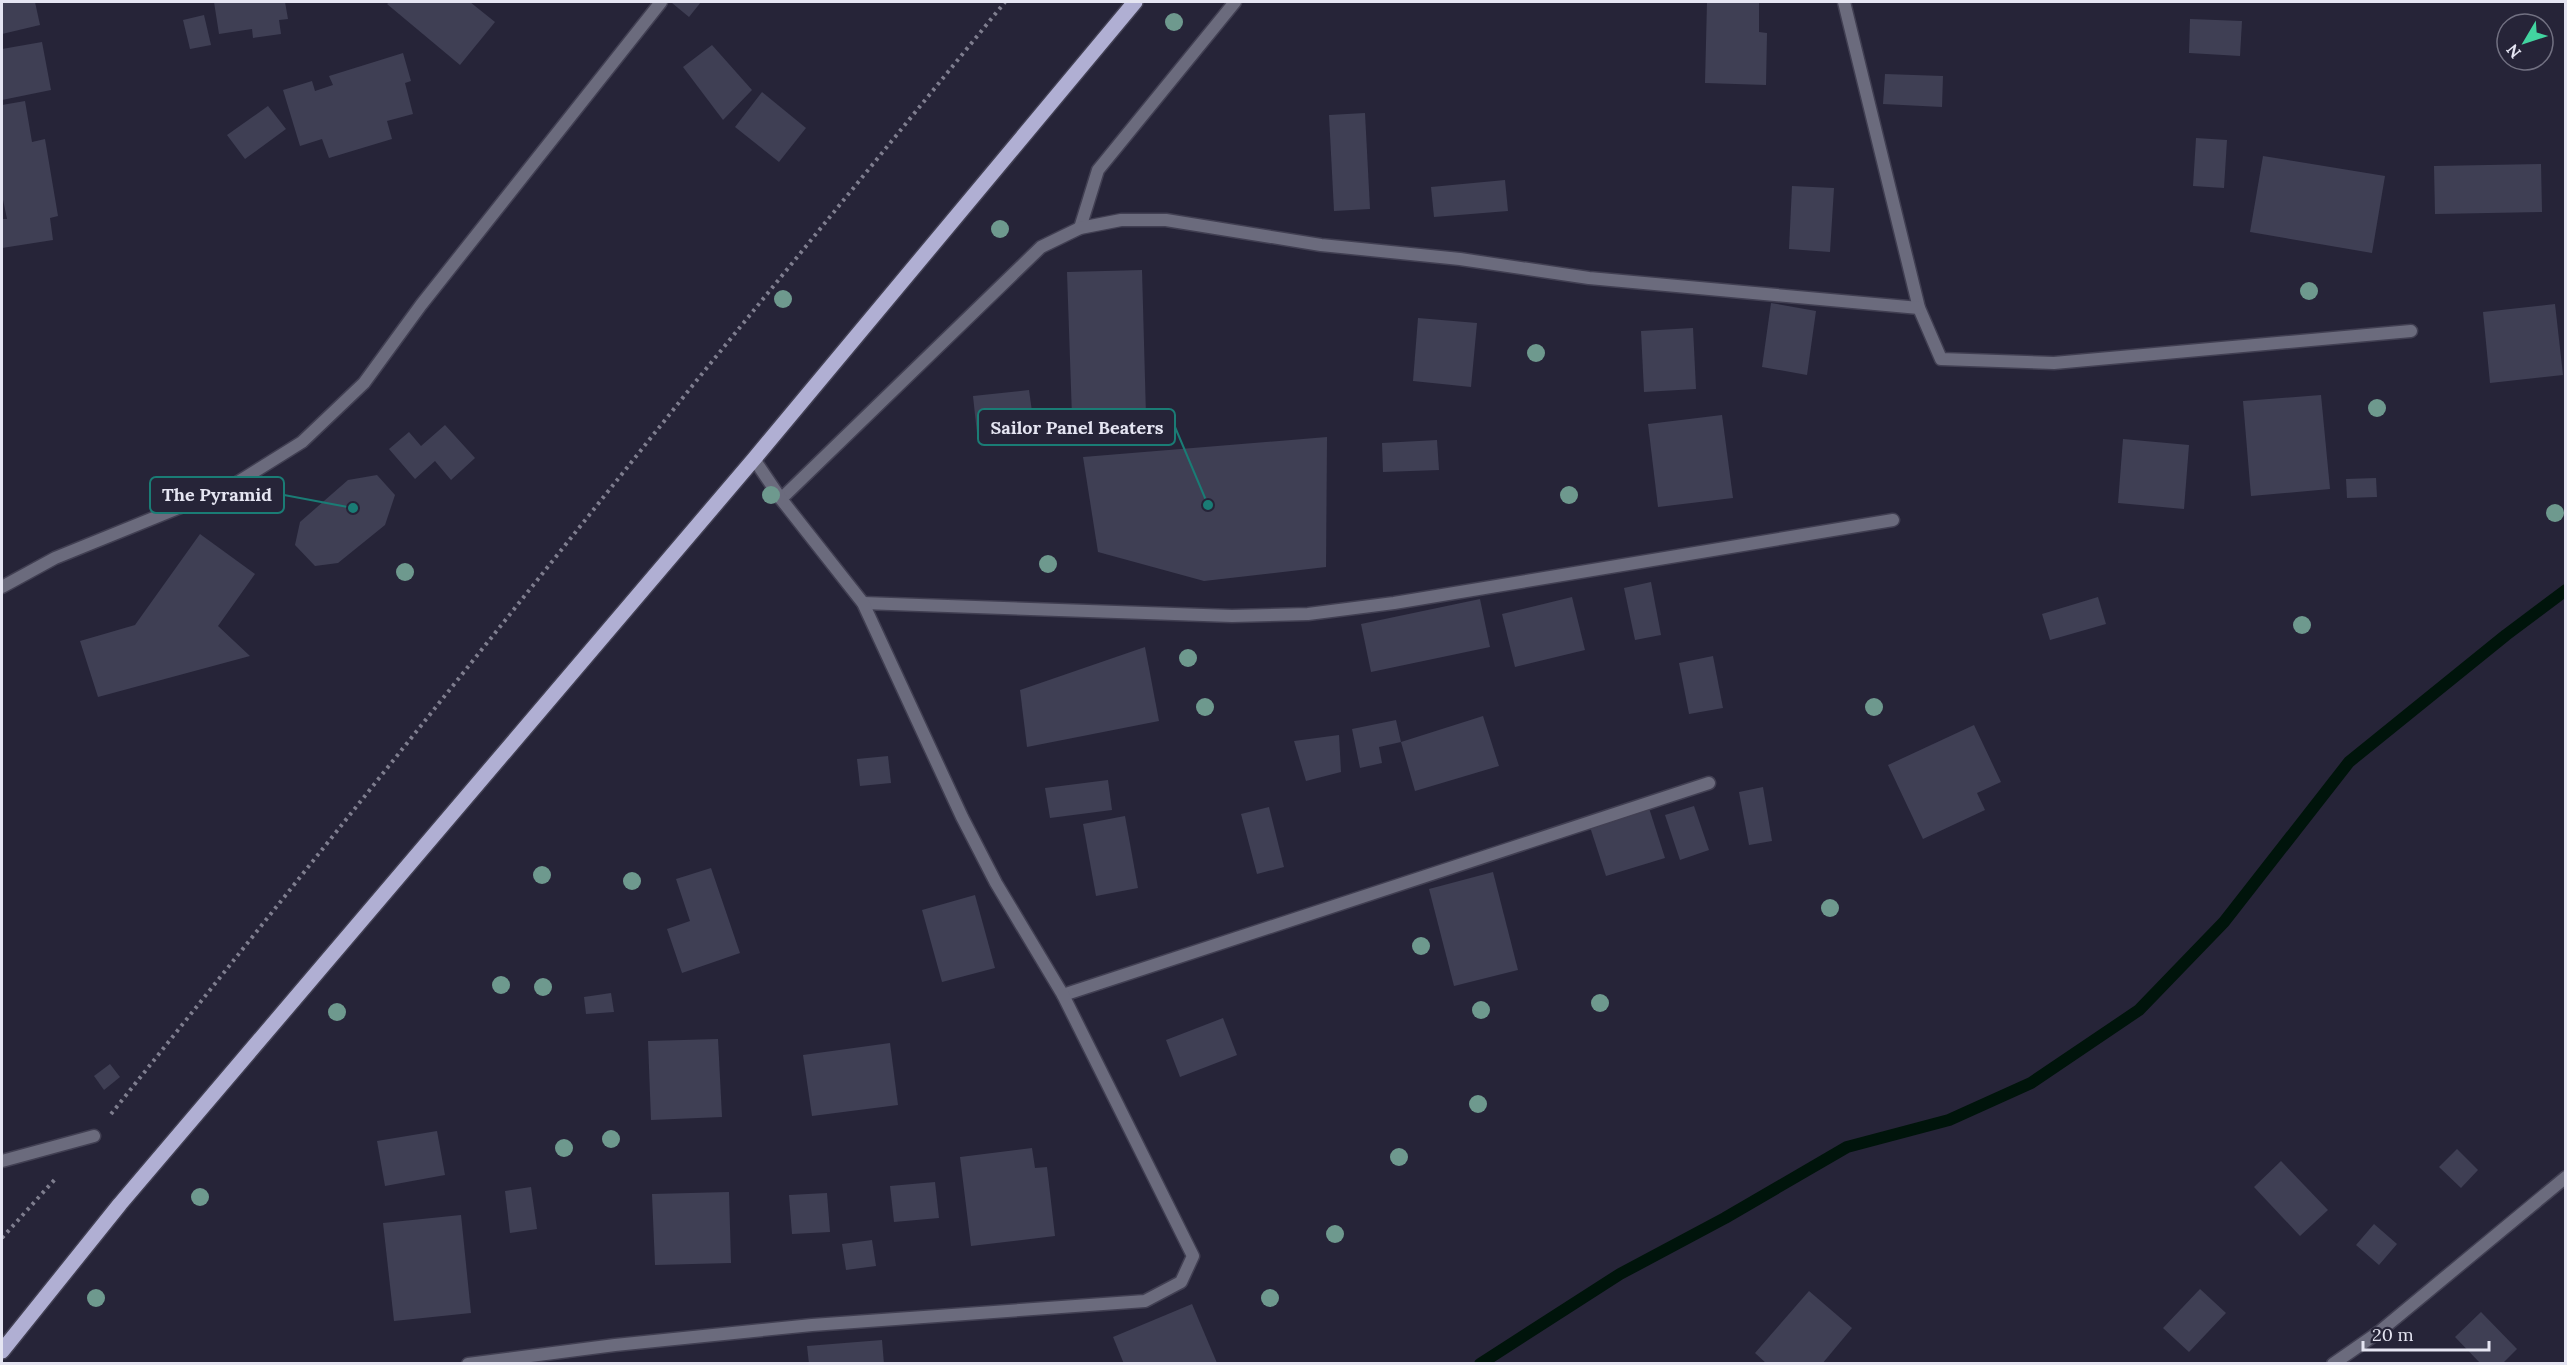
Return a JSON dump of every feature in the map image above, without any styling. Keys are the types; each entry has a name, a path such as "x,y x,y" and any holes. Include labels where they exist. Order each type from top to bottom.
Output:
{"main road":[{"path":"2,1351 120,1204 754,459 1135,2"}],"street":[{"path":"2,587 55,558 230,487 302,442 364,383 422,305 661,2"},
{"path":"1080,228 1098,170 1235,2"},
{"path":"1844,2 1919,308 1941,359 2054,363 2411,331"},
{"path":"781,499 1041,247 1080,228 1121,220 1166,220 1321,245 1460,259 1589,278 1919,308"},
{"path":"468,1364 615,1345 812,1325 1144,1301 1181,1282 1193,1256 1063,995 996,883 953,798 862,603 781,499 754,459"},
{"path":"862,603 1232,616 1308,614 1406,601 1893,520"},
{"path":"1063,995 1709,783"},
{"path":"2,1161 94,1137"},
{"path":"2333,1364 2379,1332 2565,1177"}],"path":[{"path":"2,1238 94,1137 690,389 1005,2"}],"building":[{"path":"2,2 35,2 40,25 2,34"},
{"path":"214,2 285,2 288,19 279,20 281,34 253,38 252,29 219,34"},
{"path":"390,2 470,2 495,22 460,65 387,4"},
{"path":"673,2 701,2 689,17"},
{"path":"1707,2 1759,2 1759,32 1767,33 1766,85 1705,83"},
{"path":"204,15 211,45 190,49 183,20"},
{"path":"2190,19 2242,21 2240,56 2189,53"},
{"path":"42,42 51,90 2,100 2,49"},
{"path":"712,45 752,90 723,120 683,67"},
{"path":"403,53 411,81 405,83 413,114 387,121 392,139 329,158 322,139 300,146 283,90 312,81 315,91 333,85 329,76"},
{"path":"1885,74 1943,76 1942,107 1883,104"},
{"path":"762,92 806,128 779,162 735,127"},
{"path":"25,101 32,142 45,139 58,216 50,218 53,240 2,248 2,219 7,219 2,195 2,105"},
{"path":"268,106 286,129 245,159 227,135"},
{"path":"1365,113 1370,209 1334,211 1329,115"},
{"path":"2196,138 2227,140 2224,188 2193,186"},
{"path":"2263,156 2385,176 2372,253 2250,232"},
{"path":"2541,164 2542,212 2435,214 2434,166"},
{"path":"1505,180 1508,211 1434,217 1431,187"},
{"path":"1792,186 1834,188 1830,252 1789,249"},
{"path":"1142,270 1146,416 1072,417 1067,272"},
{"path":"1771,303 1816,311 1807,375 1762,367"},
{"path":"2555,304 2563,375 2490,383 2483,312"},
{"path":"1418,318 1477,323 1471,387 1413,381"},
{"path":"1693,328 1696,389 1644,392 1641,331"},
{"path":"1029,390 1034,426 977,433 973,396"},
{"path":"2321,395 2330,489 2251,496 2243,401"},
{"path":"1722,415 1733,498 1658,507 1648,424"},
{"path":"445,425 475,458 451,480 435,461 415,479 389,449 409,432 421,446"},
{"path":"1327,437 1326,567 1204,581 1098,552 1083,457"},
{"path":"2123,439 2189,445 2184,509 2118,503"},
{"path":"1437,440 1439,470 1383,472 1382,443"},
{"path":"377,475 395,495 385,525 338,563 315,566 295,545 300,522 348,480"},
{"path":"2376,478 2377,497 2347,498 2346,479"},
{"path":"200,534 255,574 218,626 250,656 98,697 80,641 135,625"},
{"path":"1651,582 1661,635 1635,640 1624,588"},
{"path":"1572,597 1585,650 1515,667 1502,614"},
{"path":"2098,597 2106,624 2050,640 2042,614"},
{"path":"1480,599 1490,647 1371,672 1361,624"},
{"path":"1145,647 1159,721 1027,747 1020,690"},
{"path":"1713,656 1723,708 1689,714 1679,663"},
{"path":"1483,716 1499,766 1415,791 1401,742"},
{"path":"1396,720 1401,742 1379,747 1382,763 1360,768 1352,729"},
{"path":"1974,725 2001,782 1977,793 1985,810 1923,839 1888,765"},
{"path":"1339,735 1341,772 1306,781 1294,741"},
{"path":"888,756 891,783 860,786 857,759"},
{"path":"1108,780 1112,810 1050,818 1045,788"},
{"path":"1763,787 1772,841 1749,845 1739,792"},
{"path":"1694,806 1709,850 1680,860 1665,815"},
{"path":"1269,807 1284,867 1257,874 1241,814"},
{"path":"1649,808 1665,858 1606,876 1590,827"},
{"path":"1125,816 1138,888 1096,896 1083,824"},
{"path":"711,868 740,953 682,973 667,929 690,921 676,879"},
{"path":"1493,872 1518,970 1454,986 1429,889"},
{"path":"975,895 995,968 942,982 922,910"},
{"path":"611,993 614,1012 586,1014 584,997"},
{"path":"1223,1018 1237,1055 1180,1077 1166,1040"},
{"path":"718,1039 722,1117 651,1120 648,1041"},
{"path":"890,1043 898,1105 812,1116 803,1055"},
{"path":"110,1064 120,1077 104,1090 94,1076"},
{"path":"437,1131 445,1175 385,1186 377,1141"},
{"path":"1032,1148 1035,1168 1047,1167 1055,1236 971,1246 960,1157"},
{"path":"2457,1149 2478,1170 2461,1188 2439,1167"},
{"path":"2281,1161 2328,1210 2300,1236 2254,1187"},
{"path":"935,1182 939,1218 894,1222 890,1186"},
{"path":"531,1187 537,1229 510,1233 505,1191"},
{"path":"729,1192 731,1263 655,1265 652,1194"},
{"path":"827,1193 830,1232 792,1234 789,1195"},
{"path":"461,1215 471,1313 394,1321 383,1223"},
{"path":"2374,1224 2397,1244 2379,1265 2356,1245"},
{"path":"872,1240 876,1266 846,1270 842,1244"},
{"path":"2200,1289 2226,1313 2189,1352 2163,1328"},
{"path":"1809,1291 1852,1328 1822,1364 1767,1364 1755,1353"},
{"path":"1192,1304 1217,1363 1124,1364 1113,1337"},
{"path":"2481,1312 2517,1349 2502,1364 2481,1364 2455,1337"},
{"path":"882,1340 884,1364 809,1364 807,1346"}],"waterway":[{"path":"1480,1364 1620,1274 1725,1218 1847,1147 1949,1120 2031,1083 2139,1010 2224,922 2349,762 2506,635 2566,590"}],"place":[{"name":"Sailor Panel Beaters","path":"1208,505"},
{"name":"The Pyramid","path":"353,508"}]}
